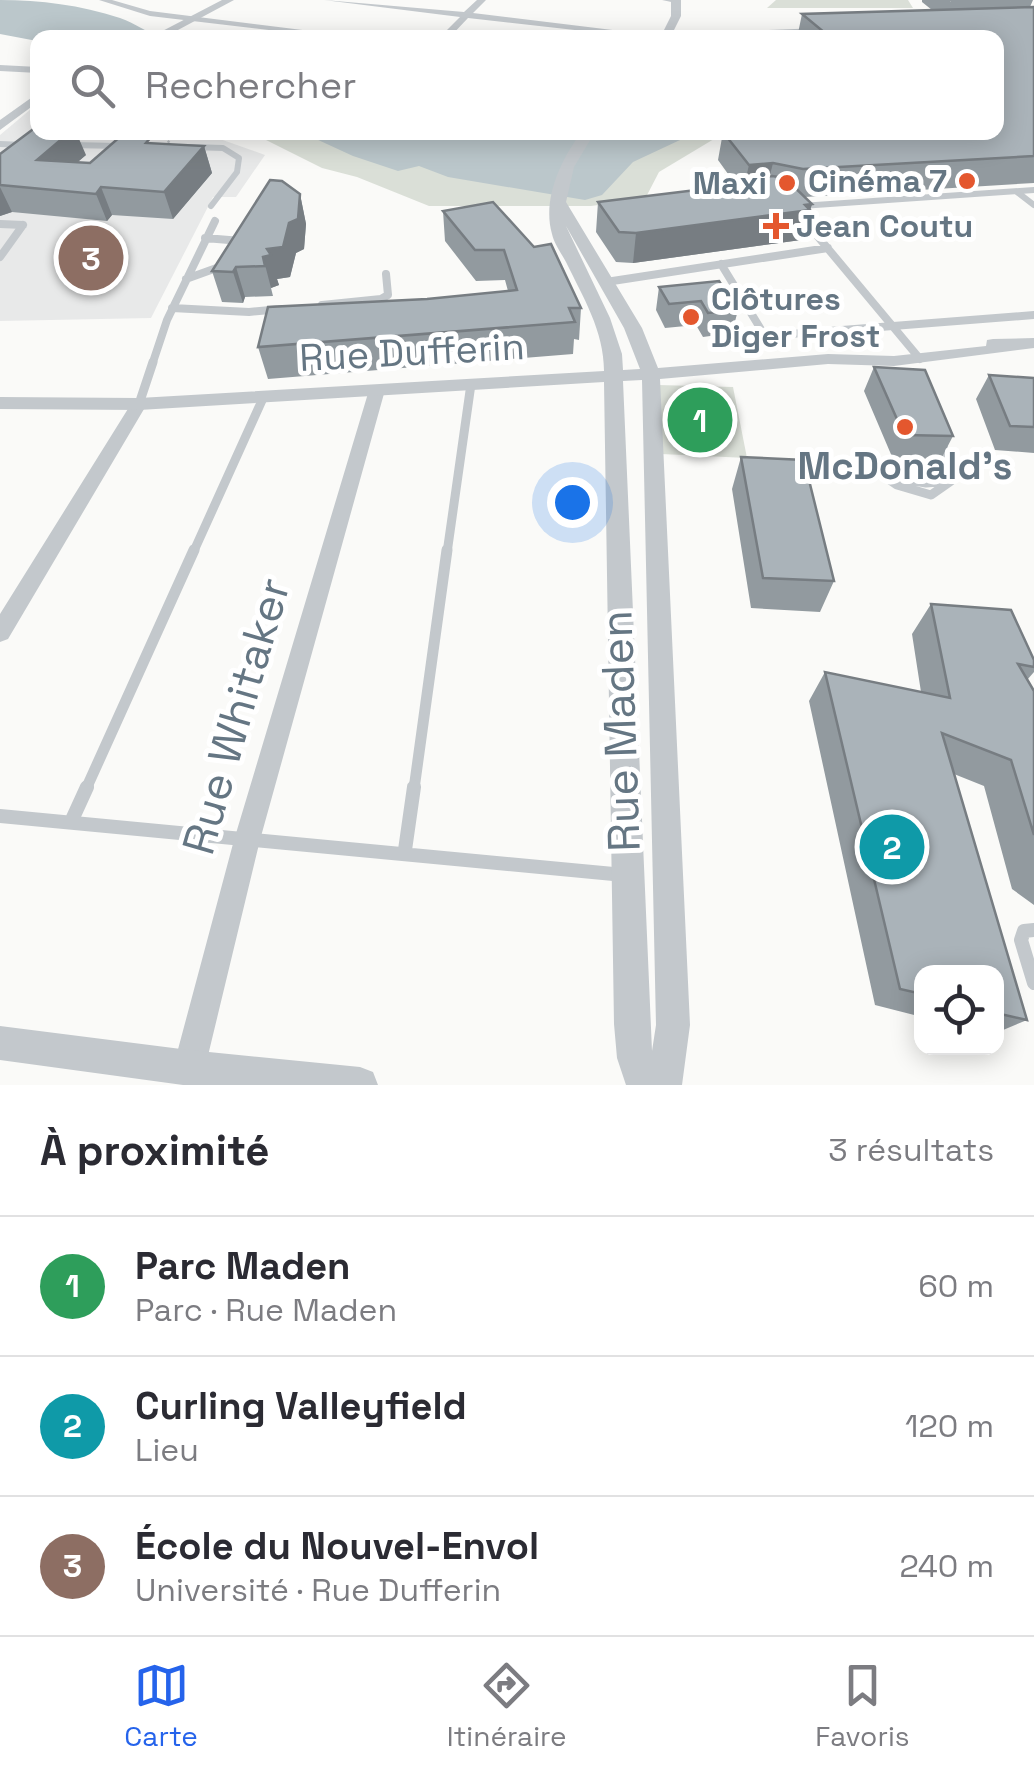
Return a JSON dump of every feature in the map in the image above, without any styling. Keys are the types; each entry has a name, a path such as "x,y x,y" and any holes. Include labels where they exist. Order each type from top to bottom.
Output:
{"street":[{"path":"103,0 134,10 297,30"},
{"path":"172,30 230,0"},
{"path":"328,0 605,30"},
{"path":"451,30 482,0"},
{"path":"666,0 676,0 676,16 669,30"},
{"path":"0,68 30,70"},
{"path":"0,126 30,102"},
{"path":"560,201 567,164 584,140"},
{"name":"Rue Maden","path":"560,201 633,328 651,374 673,1025 664,1085"},
{"name":"Rue Maden","path":"560,201 559,234 609,335 614,376 631,1024 634,1058 644,1085"},
{"name":"Rue Dufferin","path":"0,404 139,404 651,374 915,353 993,351 1006,345 1034,343"},
{"name":"Rue Whitaker","path":"189,1068 246,840 376,390"},
{"path":"0,632 139,404"},
{"path":"0,1043 360,1085"}],"lane":[{"path":"0,144 40,146"},
{"path":"54,144 132,146"},
{"path":"105,156 116,146"},
{"path":"164,147 223,148 238,158 237,172 211,206"},
{"path":"915,353 792,205 1034,190"},
{"path":"1017,192 1034,205"},
{"path":"139,404 172,308 215,221"},
{"path":"0,224 23,226 0,256"},
{"path":"205,238 240,240 246,248"},
{"path":"606,282 828,248"},
{"path":"185,280 241,259"},
{"path":"721,264 765,336 1034,316"},
{"path":"306,306 381,299 388,295 386,274"},
{"path":"172,308 249,312 287,308"},
{"path":"405,850 471,384"},
{"path":"70,822 264,396"},
{"path":"868,464 879,474 926,483 952,481 953,471 935,427"},
{"path":"0,816 246,840 405,850 630,875"},
{"path":"1034,930 1024,932 1021,940 1034,983"}],"path":[{"path":"164,147 171,140"}],"shaded area":[{"path":"0,0 90,10 146,30 30,30 30,40 0,34"},
{"path":"776,0 908,0 913,8 767,8"},
{"path":"30,110 30,140 223,140 265,155 236,197 213,197 151,318 0,321 0,135"},
{"path":"266,140 712,140 659,172 645,199 591,206 429,206 357,177 322,168"},
{"path":"318,140 680,140 633,162 602,195 585,200 448,177 419,166 398,171"},
{"path":"658,385 733,387 747,458 661,454"}],"building":[{"path":"1034,7 1034,156 803,169 773,163 749,165 729,140 1004,140 1004,30 821,30 802,14"},
{"path":"30,132 30,140 61,140 37,160 90,163 116,140 204,146 164,192 101,187 96,194 0,185 0,154"},
{"path":"758,178 785,178 812,204 805,205 810,210 636,233 619,232 598,202 762,182"},
{"path":"270,180 282,181 300,194 298,219 289,223 283,247 267,249 271,255 263,257 265,266 212,271"},
{"path":"493,202 534,247 551,244 581,308 569,308 575,322 258,347 268,307 517,290 504,250 475,250 443,211"},
{"path":"719,281 738,310 708,313 701,301 669,304 659,287"},
{"path":"874,367 925,370 953,436 904,435"},
{"path":"989,375 1034,378 1034,427 1010,426"},
{"path":"741,457 804,460 834,581 763,578"},
{"path":"931,604 1011,610 1034,660 1034,667 1018,664 1034,691 1034,835 1011,760 942,733 1027,1020 1004,1015 1004,965 914,965 914,992 900,989 825,672 950,698"}],"place":[{"name":"Cinéma 7","path":"967,181"},
{"name":"Maxi","path":"787,183"},
{"name":"Jean Coutu","path":"776,226"},
{"name":"École du Nouvel-Envol","path":"91,258"},
{"name":"Clôtures Diger Frost","path":"691,317"},
{"name":"Parc Maden","path":"700,420"},
{"name":"McDonald's","path":"905,427"},
{"name":"Curling Valleyfield","path":"892,847"}]}
